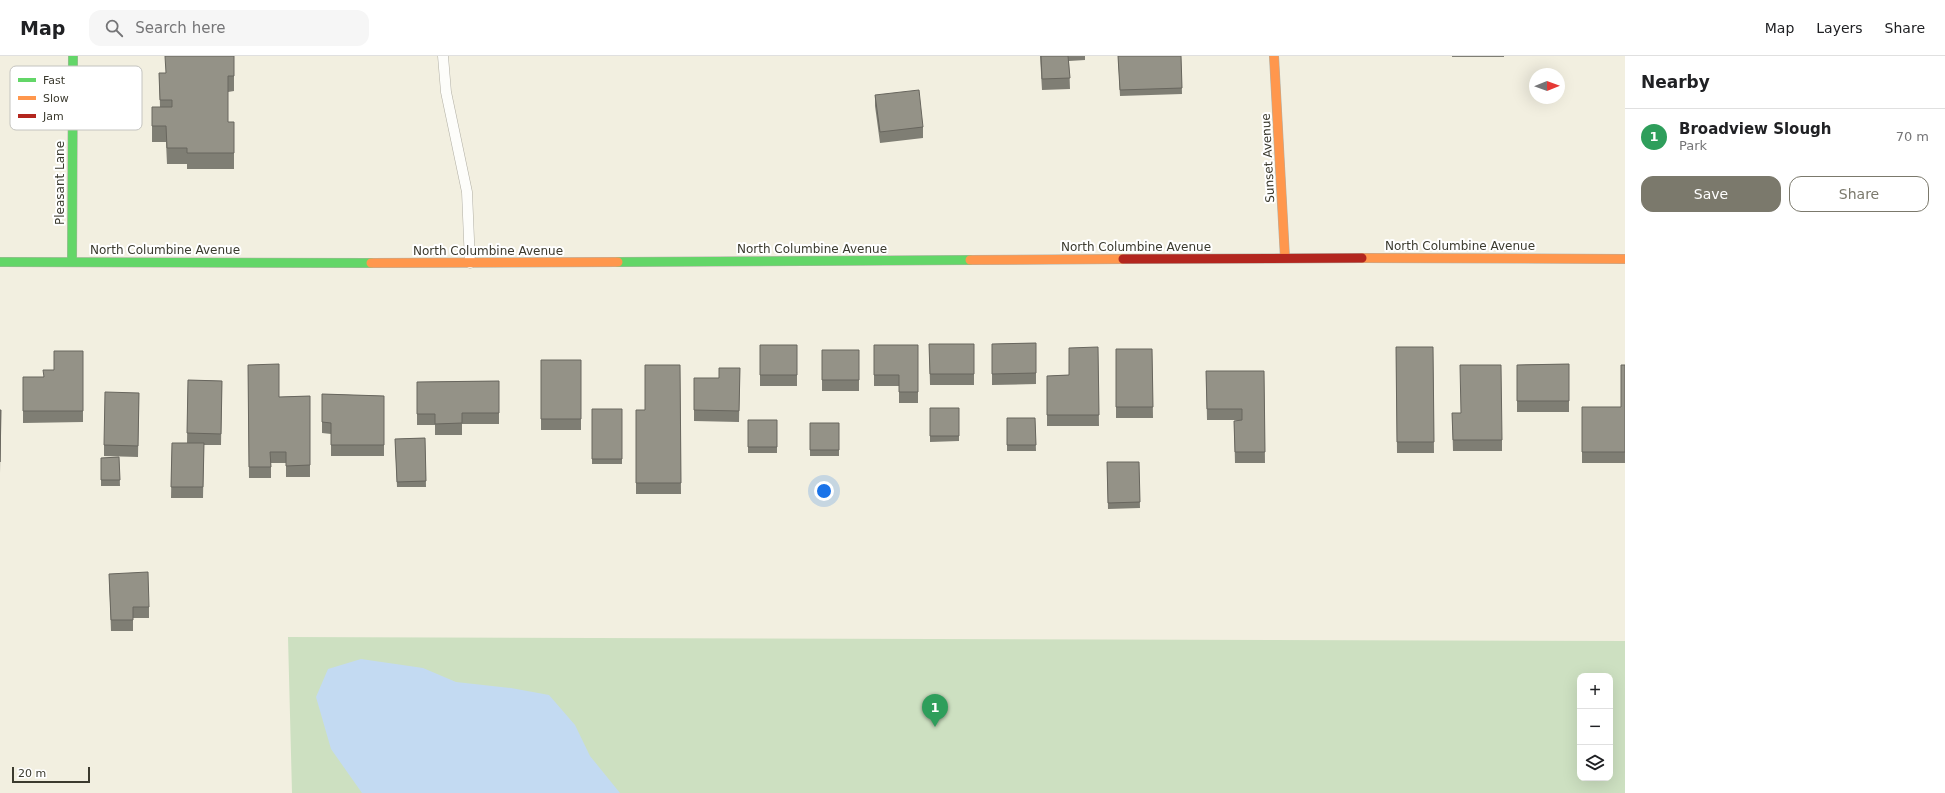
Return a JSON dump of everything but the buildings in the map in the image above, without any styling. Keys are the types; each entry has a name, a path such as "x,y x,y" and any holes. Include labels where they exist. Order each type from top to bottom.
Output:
{"main road":[{"name":"Pleasant Lane","path":"73,56 73,66"},
{"name":"Sunset Avenue","path":"1274,56 1285,258"},
{"name":"Pleasant Lane","path":"72,262 73,130"},
{"name":"North Columbine Avenue","path":"0,262 470,263 1285,258 1625,259"}],"lane":[{"path":"443,56 446,92 467,192 470,263"}],"green space":[{"path":"288,637 1625,641 1625,793 292,793"}],"water":[{"path":"361,659 423,668 456,682 511,688 549,695 575,725 590,756 620,793 362,793 331,749 316,697 328,669"}],"traffic: fast":[{"path":"73,56 73,66"},
{"path":"72,262 73,130"},
{"path":"618,262 970,260"},
{"path":"0,262 371,263"}],"traffic: slow":[{"path":"1274,56 1285,258"},
{"path":"1362,258 1625,259"},
{"path":"970,260 1123,259"},
{"path":"371,263 618,262"}],"traffic: jam":[{"path":"1123,259 1362,258"}],"place":[{"name":"Broadview Slough","path":"935,727"}]}
